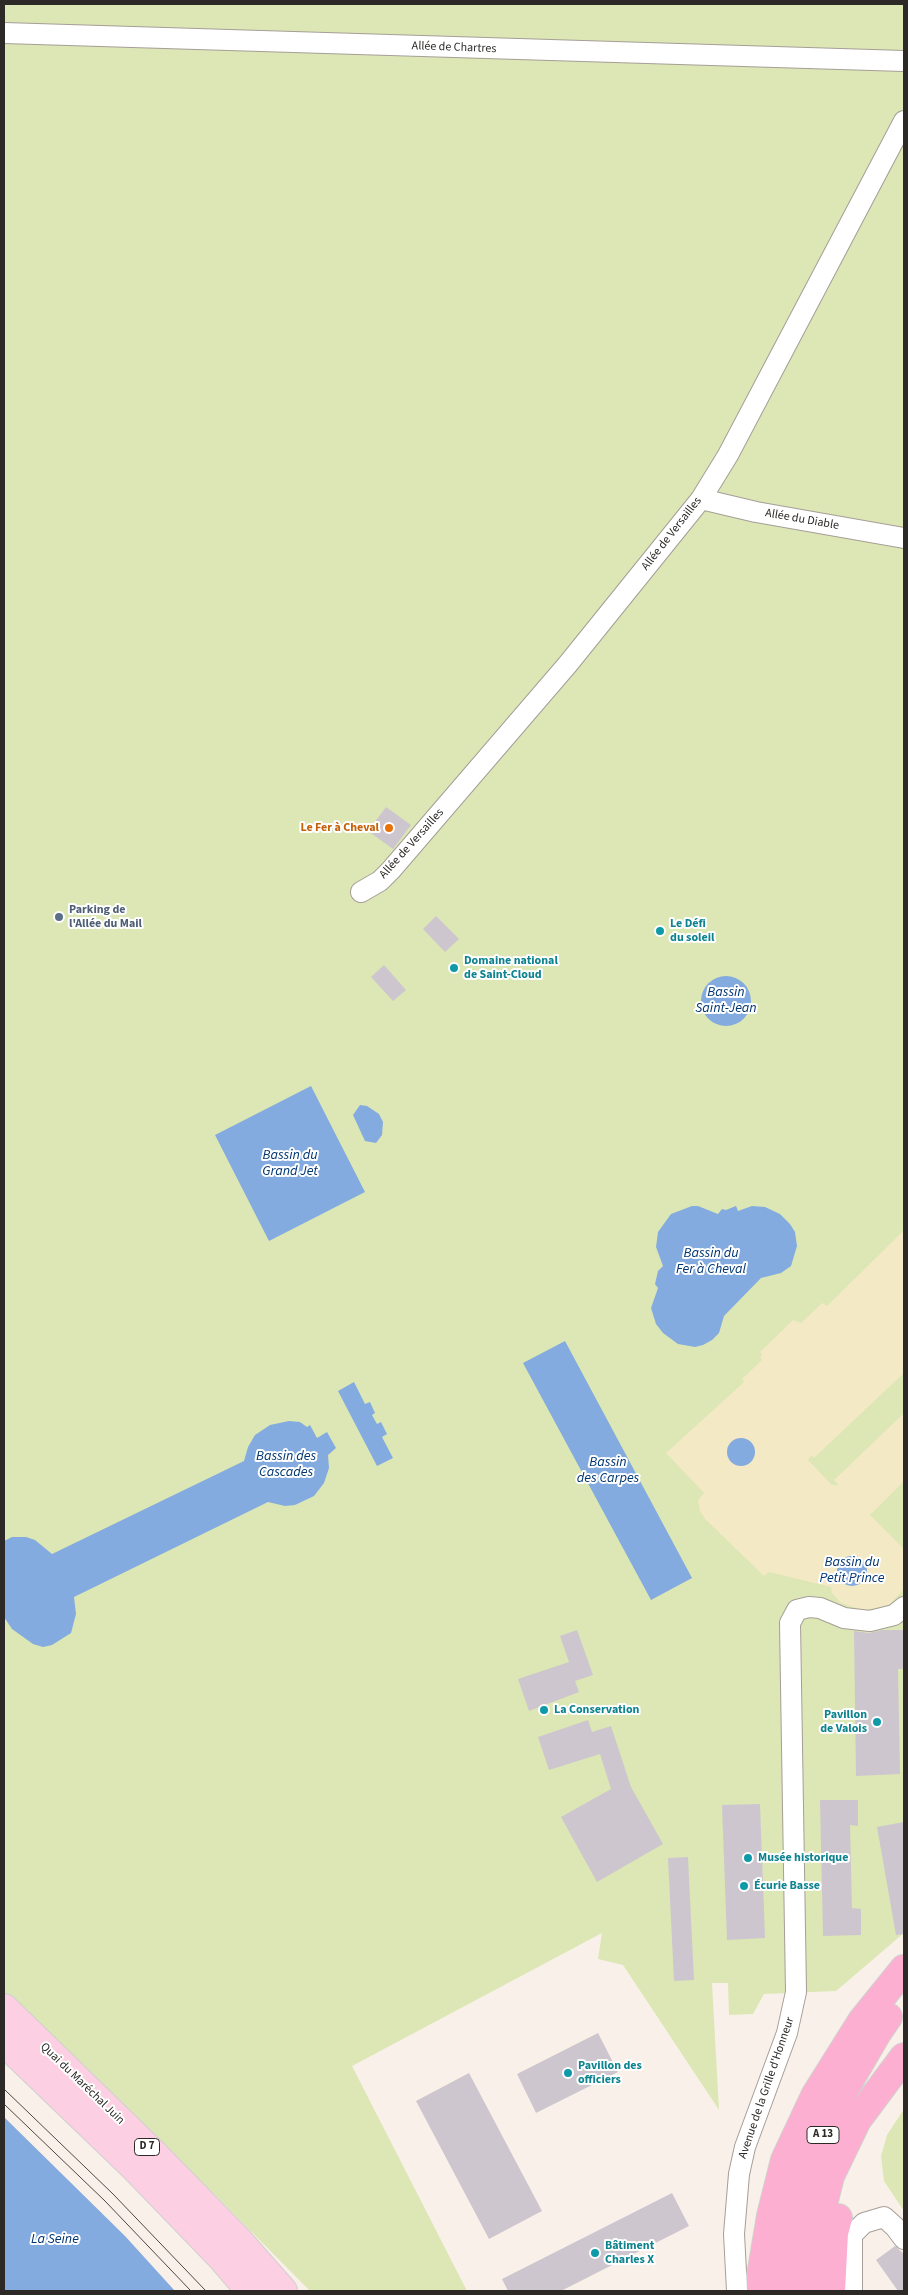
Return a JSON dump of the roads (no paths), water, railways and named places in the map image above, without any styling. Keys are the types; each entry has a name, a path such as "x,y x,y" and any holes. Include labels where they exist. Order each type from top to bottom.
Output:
{"highway":[{"path":"761,2291 761,2276 771,2216 785,2160 815,2096 862,2021 904,1969"},
{"name":"A 13","path":"787,2291 795,2222 809,2168 834,2107 877,2033 904,1996"},
{"name":"A 13","path":"809,2291 817,2228 830,2176 857,2120 904,2057"},
{"path":"831,2291 834,2233 848,2181 872,2129 904,2086"}],"main road":[{"name":"Quai du Maréchal Juin","path":"4,2008 153,2153 238,2240 283,2291"},
{"name":"Quai du Maréchal Juin","path":"4,2042 136,2169 222,2258 250,2291"}],"street":[{"name":"Allée de Chartres","path":"4,33 904,61"},
{"name":"Allée de Versailles","path":"362,892 380,881 404,855 568,664 701,499 728,455 904,121"},
{"name":"Allée du Diable","path":"701,499 756,512 904,538"},
{"name":"Avenue de la Grille d'Honneur","path":"737,2291 734,2234 739,2174 745,2147 787,2033 796,1992 790,1623 797,1610 809,1607 820,1608 844,1618 870,1621 894,1615 904,1607"},
{"path":"852,2291 852,2235 864,2223 884,2217 896,2227 904,2239"}],"water":[{"name":"Bassin Saint-Jean","path":"726,976 736,978 744,983 749,991 751,1001 749,1011 744,1019 736,1024 726,1026 716,1024 708,1019 703,1011 701,1001 703,991 708,983 716,978"},
{"name":"Bassin du Grand Jet","path":"311,1086 365,1192 269,1241 215,1135"},
{"path":"360,1105 367,1106 379,1114 383,1122 382,1135 376,1143 365,1141 353,1115"},
{"name":"Bassin du Fer à Cheval","path":"692,1206 698,1206 718,1214 722,1209 726,1210 736,1206 738,1211 752,1206 765,1207 780,1214 790,1224 795,1232 797,1246 791,1266 781,1273 761,1278 724,1316 719,1333 712,1340 695,1347 678,1344 663,1333 656,1324 651,1308 658,1288 655,1284 658,1271 663,1266 656,1247 658,1232 671,1214"},
{"name":"Bassin des Carpes","path":"565,1341 692,1578 651,1600 523,1363"},
{"path":"354,1382 365,1404 370,1402 375,1413 372,1415 377,1424 381,1422 387,1434 382,1437 393,1458 377,1466 338,1391"},
{"name":"Bassin des Cascades","path":"289,1421 300,1422 307,1427 310,1425 317,1438 327,1432 336,1448 328,1455 329,1468 324,1483 314,1496 295,1505 285,1506 268,1502 74,1597 76,1614 71,1633 52,1645 43,1647 33,1644 12,1629 4,1617 4,1541 12,1537 26,1537 35,1540 52,1554 244,1461 248,1447 255,1435 270,1425"},
{"path":"741,1438 751,1442 755,1452 751,1462 741,1466 731,1462 727,1452 731,1442"},
{"name":"Bassin du Petit Prince","path":"852,1556 858,1557 866,1565 866,1577 858,1585 852,1586 846,1585 838,1577 837,1571 838,1565 846,1557"},
{"name":"La Seine","path":"4,2117 125,2236 175,2291 4,2291"}],"tram line":[{"path":"4,2089 113,2194 206,2291"},
{"path":"4,2104 105,2201 191,2291"}],"place":[{"name":"Le Fer à Cheval","path":"389,828"},
{"name":"Parking de l'Allée du Mail","path":"59,917"},
{"name":"Le Défi du soleil","path":"660,931"},
{"name":"Domaine national de Saint-Cloud","path":"454,968"},
{"name":"La Conservation","path":"544,1710"},
{"name":"Pavillon de Valois","path":"877,1722"},
{"name":"Musée historique","path":"748,1858"},
{"name":"Écurie Basse","path":"744,1886"},
{"name":"Pavillon des officiers","path":"568,2073"},
{"name":"Bâtiment Charles X","path":"595,2253"}]}
